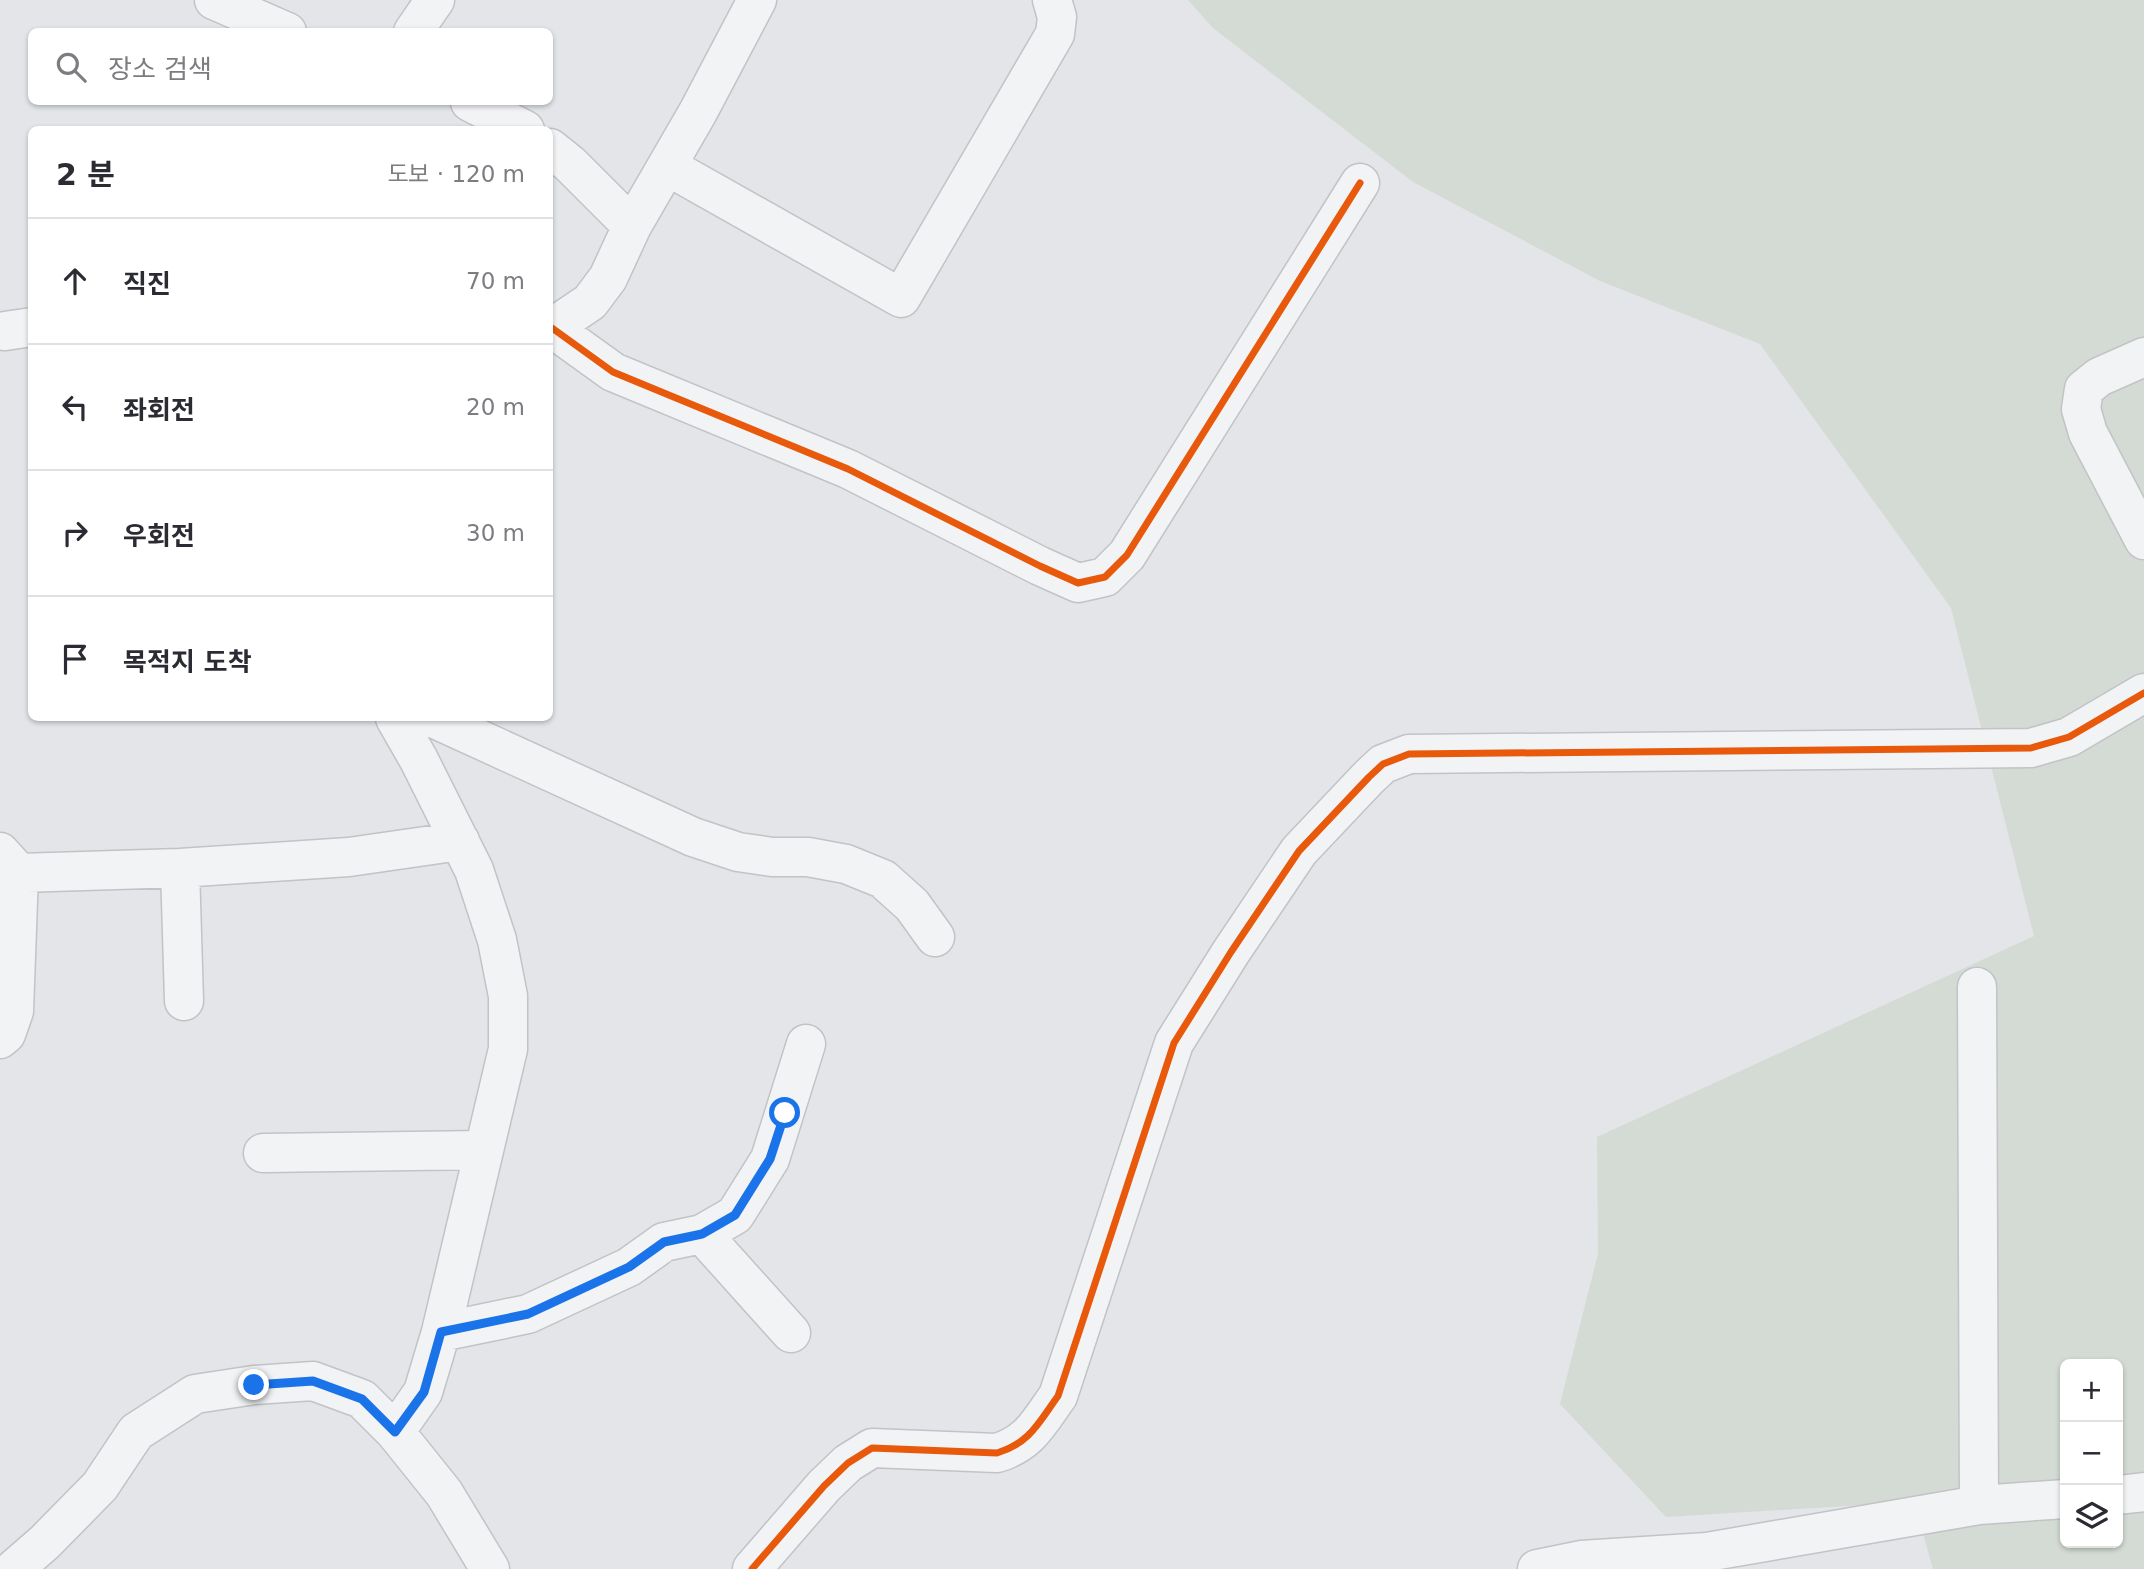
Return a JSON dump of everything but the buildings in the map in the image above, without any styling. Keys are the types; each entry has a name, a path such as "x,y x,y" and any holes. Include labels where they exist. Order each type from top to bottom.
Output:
{"street":[{"path":"214,0 278,28"},
{"path":"416,28 435,0"},
{"path":"553,327 590,302 608,278 632,226 757,0"},
{"path":"667,166 901,298 1055,34 1057,17 1052,0"},
{"path":"476,105 517,126"},
{"path":"553,150 632,226"},
{"path":"553,329 613,372 848,469 1078,583 1105,577 1127,555 1360,183"},
{"path":"2144,357 2099,377 2084,389 2081,409 2088,433 2144,540"},
{"path":"752,1569 824,1486 848,1462 872,1448 997,1453 1027,1439 1058,1396 1174,1043 1298,852 1369,776 1383,765 1409,754 2031,748 2069,737 2144,693"},
{"path":"395,1432 424,1392 441,1332 508,1049 508,996 497,940 474,870 397,721"},
{"path":"440,721 693,837 738,852 772,857 808,857 846,864 883,879 912,905 935,937"},
{"path":"0,1039 6,1034 14,1011 10,862 180,868 349,857 460,841"},
{"path":"180,868 184,1001"},
{"path":"1977,988 1979,1505"},
{"path":"441,1332 528,1314 629,1267 664,1242 702,1234 735,1215 770,1159 806,1044"},
{"path":"263,1153 484,1150"},
{"path":"702,1234 791,1333"},
{"path":"14,1569 45,1542 100,1486 136,1432 195,1394 254,1385 313,1381 362,1399 395,1432 444,1493 490,1569"},
{"path":"2123,1495 2144,1492"},
{"path":"1537,1569 1581,1560 1707,1552 1979,1505 2060,1499"}],"shaded area":[{"path":"1188,0 2144,0 2144,1569 1933,1569 1914,1502 1666,1517 1560,1404 1598,1254 1597,1137 2034,936 1951,608 1760,344 1600,281 1413,182 1213,28"}],"cycle path":[{"path":"553,329 613,372 848,469 1078,583 1105,577 1127,555 1360,183"},
{"path":"752,1569 824,1486 848,1463 872,1448 997,1453 1018,1444 1039,1423 1058,1396 1174,1043 1299,851 1383,764 1409,754 2031,748 2069,737 2144,693"}],"route":[{"path":"254,1385 313,1381 362,1399 395,1432 424,1392 441,1332 528,1314 629,1267 664,1242 702,1234 735,1215 770,1159 785,1113"}]}
